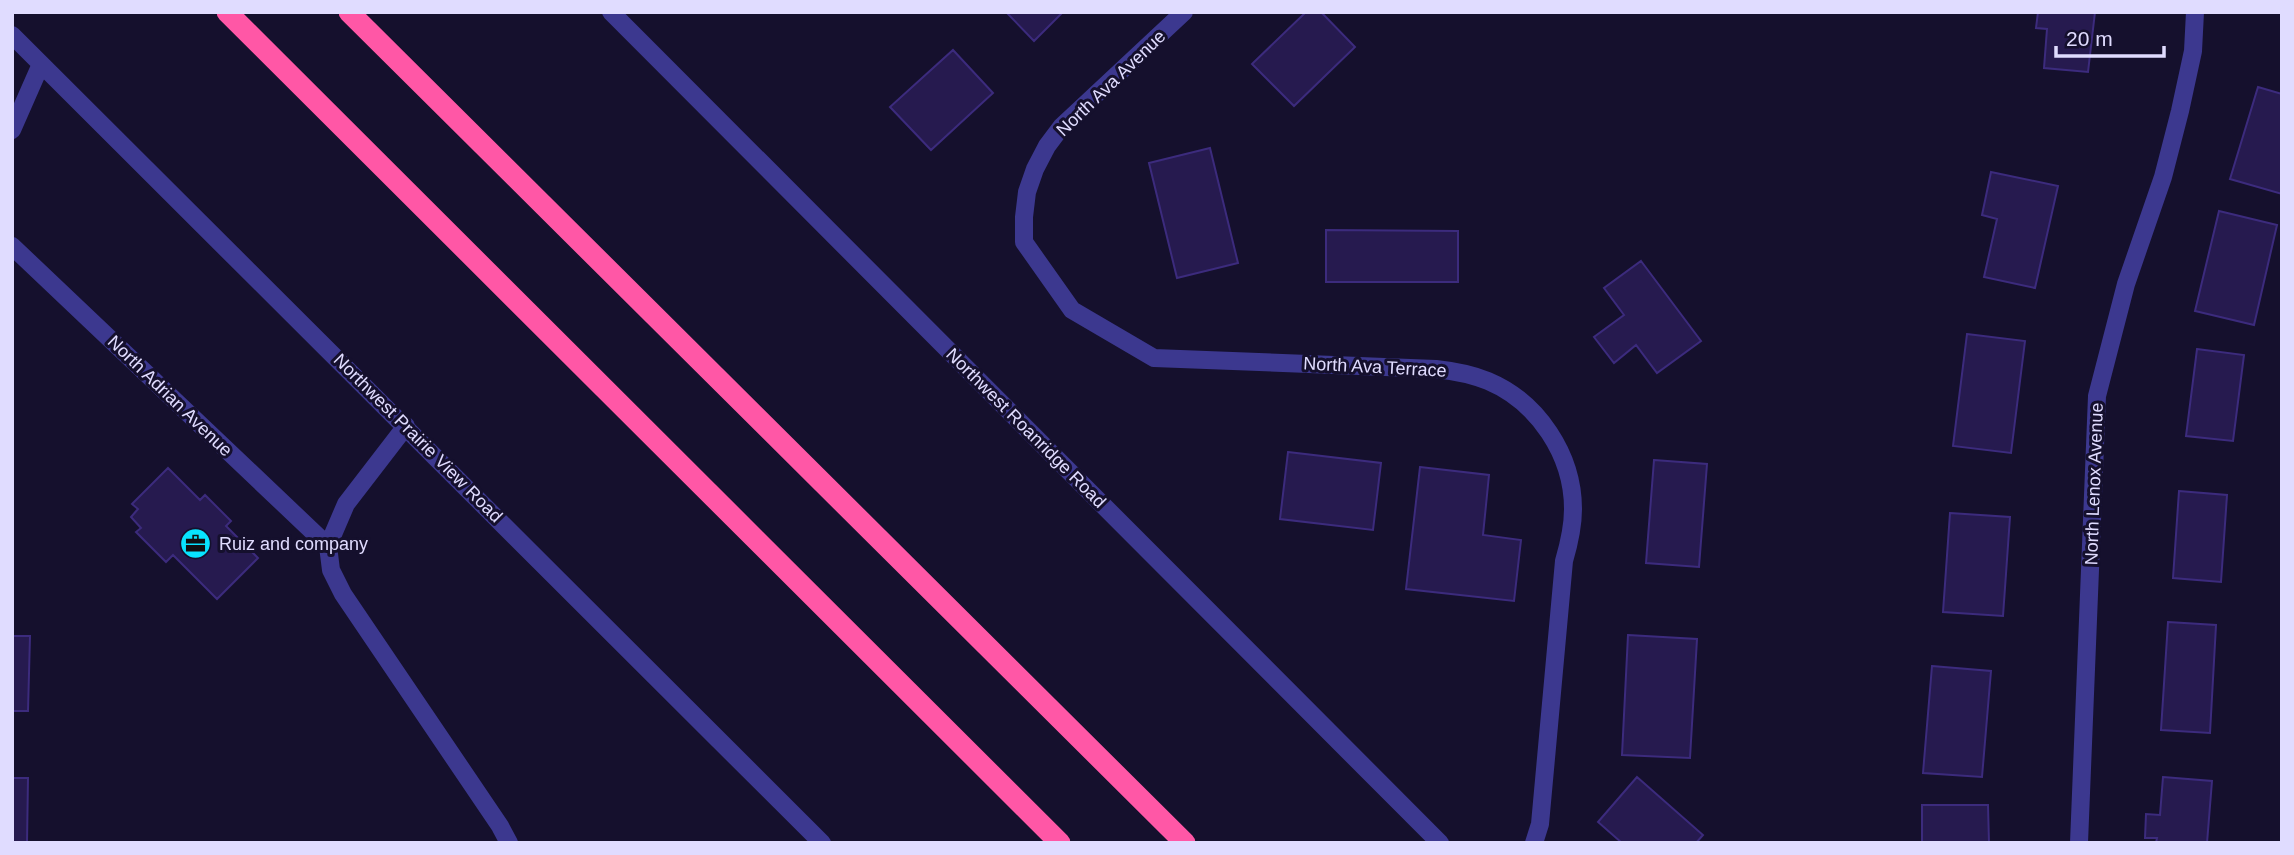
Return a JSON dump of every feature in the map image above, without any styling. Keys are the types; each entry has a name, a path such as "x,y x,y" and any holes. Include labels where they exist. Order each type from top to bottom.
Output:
{"highway":[{"path":"227,12 1060,843"},
{"path":"349,12 1185,843"}],"street":[{"name":"Northwest Roanridge Road","path":"611,12 1440,843"},
{"name":"North Ava Avenue","path":"1046,273 1024,242 1024,216 1027,192 1047,146 1062,127 1184,12"},
{"name":"North Lenox Avenue","path":"2079,843 2097,396 2126,284 2163,177 2180,111 2193,51 2195,12"},
{"name":"Northwest Prairie View Road","path":"12,35 822,843"},
{"path":"12,130 41,64"},
{"name":"North Adrian Avenue","path":"12,246 328,546"},
{"name":"North Ava Terrace","path":"1046,273 1072,310 1154,358 1449,371 1489,381 1512,393 1533,411 1562,456 1570,482 1573,509 1571,536 1564,561 1540,824 1534,843"},
{"path":"406,426 346,504 328,546 331,570 343,594 509,843"}],"building":[{"path":"1006,12 1063,12 1034,41"},
{"path":"1306,12 1321,12 1355,47 1294,106 1252,64"},
{"path":"2038,12 2095,12 2088,72 2044,68 2047,29 2036,28"},
{"path":"953,50 993,93 931,150 890,107"},
{"path":"2258,87 2282,94 2282,194 2230,179"},
{"path":"1210,148 1238,263 1177,278 1149,163"},
{"path":"1991,172 2058,186 2035,288 1984,277 1997,219 1982,215"},
{"path":"2219,211 2277,225 2254,325 2195,311"},
{"path":"1326,230 1458,231 1458,282 1326,282"},
{"path":"1641,261 1701,341 1657,373 1636,345 1614,363 1594,337 1624,315 1604,288"},
{"path":"1967,334 2025,341 2011,453 1953,446"},
{"path":"2197,349 2244,355 2233,441 2186,436"},
{"path":"1288,452 1381,463 1373,530 1280,519"},
{"path":"1654,460 1707,464 1699,567 1646,563"},
{"path":"1420,467 1489,475 1483,535 1521,540 1514,601 1406,589"},
{"name":"Ruiz and company","path":"168,468 200,500 205,495 231,521 226,526 258,558 217,599 173,555 166,562 136,532 141,528 131,517 138,509 132,504"},
{"path":"2179,491 2227,495 2221,582 2173,578"},
{"path":"1950,513 2010,517 2003,616 1943,612"},
{"path":"2168,622 2216,625 2210,733 2161,730"},
{"path":"1628,635 1697,639 1690,758 1622,755"},
{"path":"12,636 30,636 28,711 12,711"},
{"path":"1932,666 1991,671 1982,777 1923,773"},
{"path":"1637,777 1703,835 1696,843 1622,843 1598,822"},
{"path":"2163,777 2212,781 2207,843 2156,843 2157,838 2145,838 2146,814 2160,815"},
{"path":"12,778 28,778 27,843 12,843"},
{"path":"1922,805 1988,805 1989,843 1922,843"}],"place":[{"name":"Ruiz and company","path":"196,544"}]}
